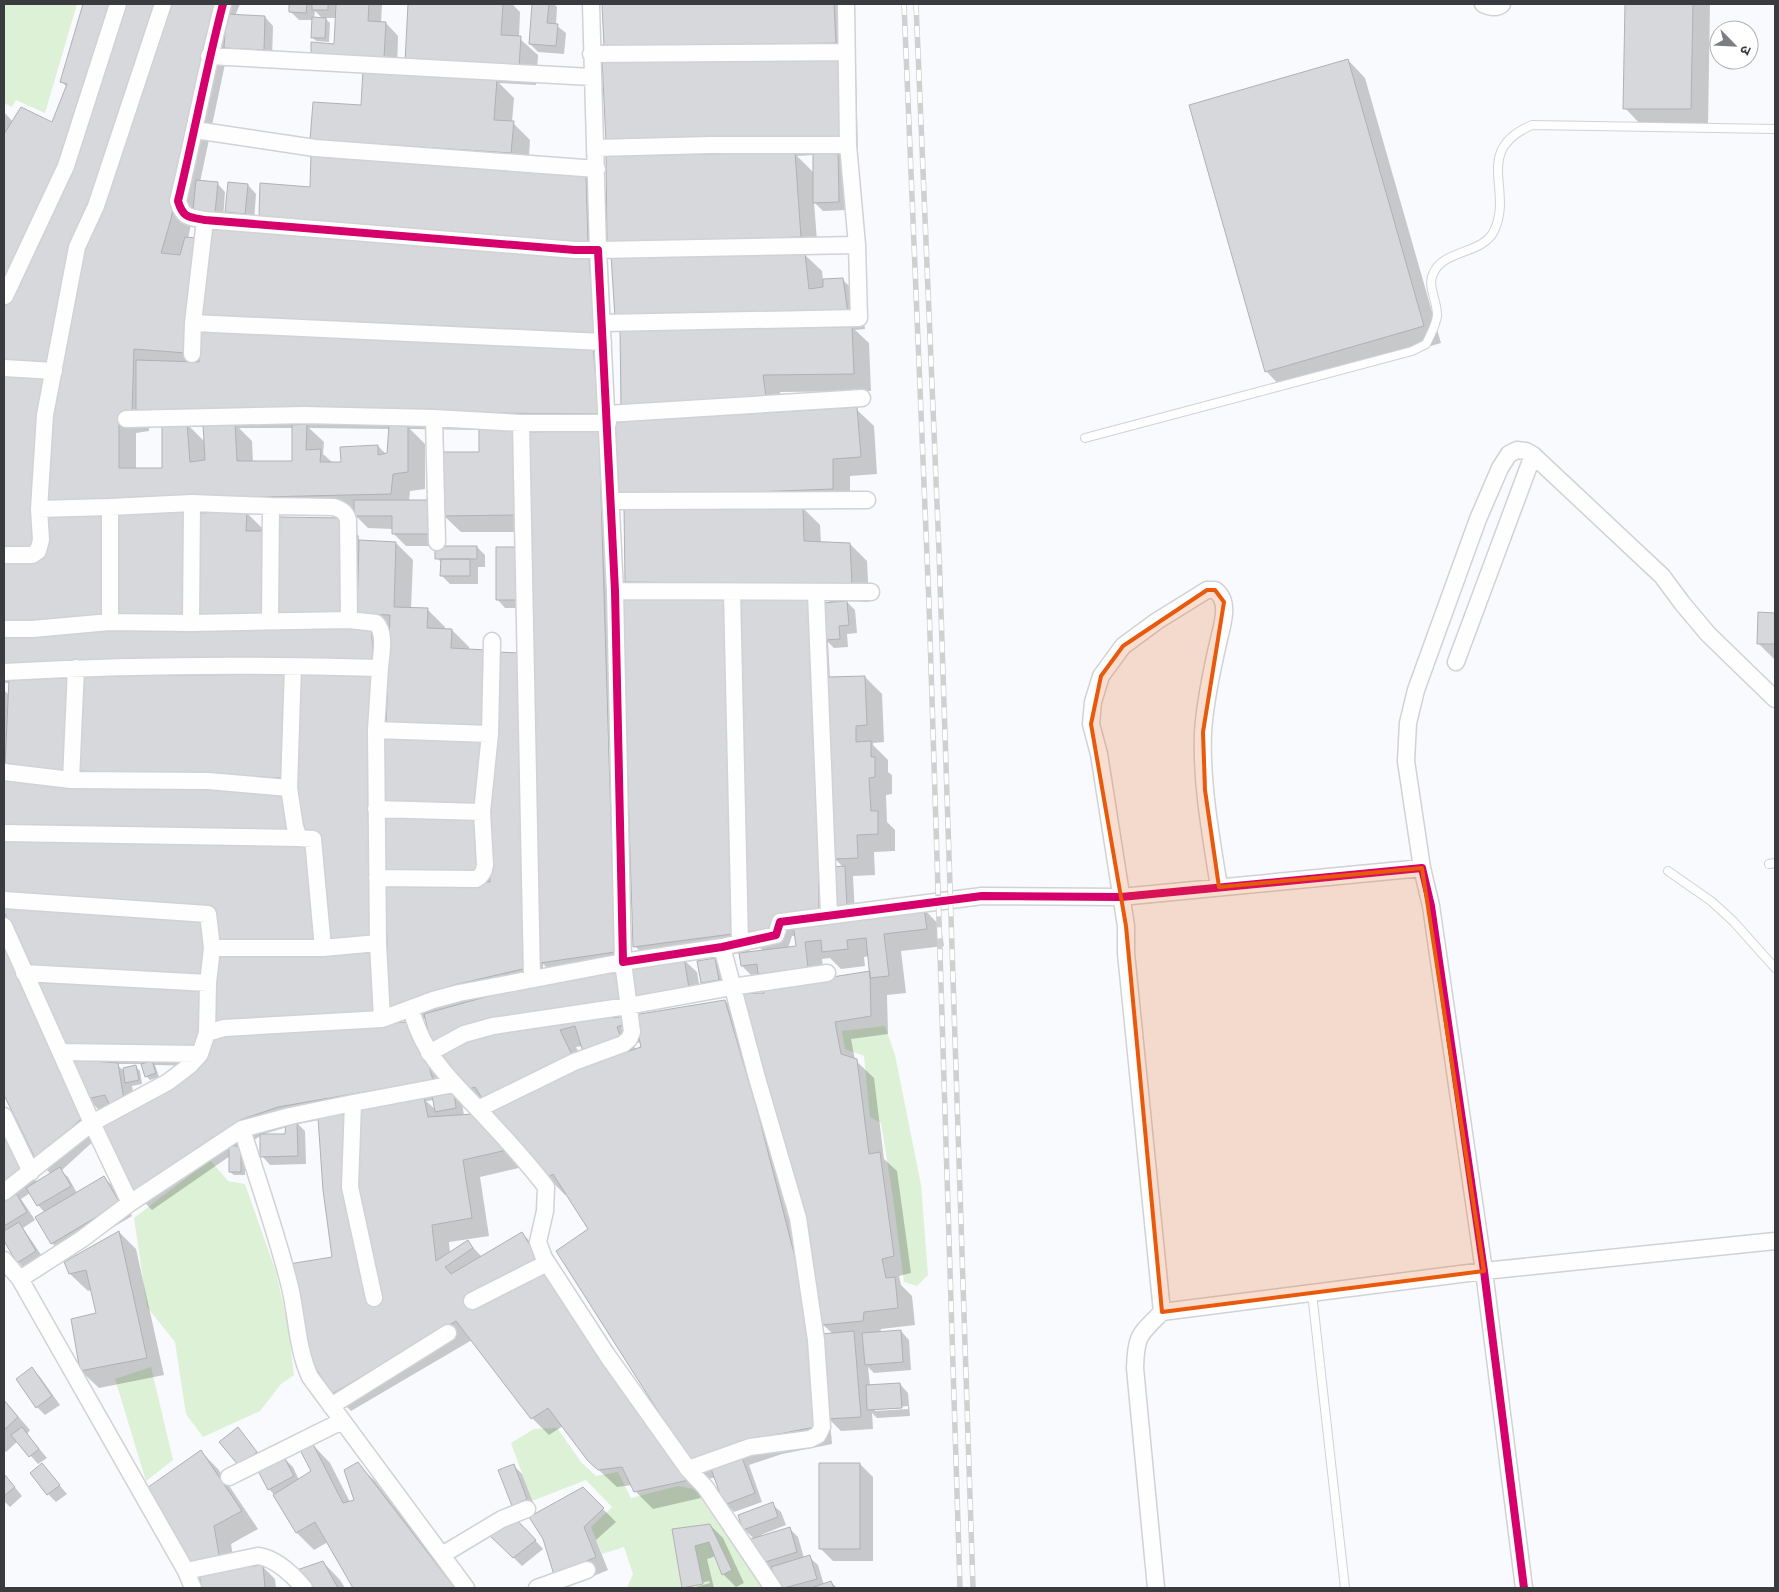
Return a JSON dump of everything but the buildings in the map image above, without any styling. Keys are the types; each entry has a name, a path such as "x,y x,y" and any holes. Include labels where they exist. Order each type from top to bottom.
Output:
{"street":[{"path":"5,296 66,166 118,4"},
{"path":"4,555 32,554 38,551 41,540 39,509 45,415 77,247 96,206 163,4"},
{"path":"223,4 209,56 195,130 178,201 181,210 187,217 575,250 857,245"},
{"path":"478,1109 574,1062 623,1044 629,1039 632,1032 623,962 615,591 598,250 591,4"},
{"path":"603,323 859,318 857,245 848,145 846,4"},
{"path":"1483,4 1493,7 1502,4"},
{"path":"591,54 846,52"},
{"path":"209,56 592,77"},
{"path":"195,130 315,148 597,169"},
{"path":"595,148 711,145 848,145"},
{"path":"192,354 193,323 205,220"},
{"path":"193,323 603,342"},
{"path":"4,368 54,371"},
{"path":"126,419 304,415 434,418 521,423 607,419 862,398"},
{"path":"434,418 437,542"},
{"path":"521,423 532,978"},
{"path":"1524,1588 1484,1271 1431,906 1422,868 1406,761 1408,723 1416,690 1478,519 1500,468 1509,454 1517,450 1526,450 1534,455 1662,576 1708,634 1775,699"},
{"path":"1456,662 1534,455"},
{"path":"611,501 867,500"},
{"path":"39,509 192,503 334,507 346,514 349,620"},
{"path":"191,623 192,503"},
{"path":"270,621 271,506"},
{"path":"110,507 110,622"},
{"path":"1162,1312 1126,953 1126,926 1099,754 1091,724 1093,702 1101,676 1123,646 1157,621 1207,590 1215,590 1222,595 1224,602 1221,630 1210,680 1203,732 1205,790 1219,887"},
{"path":"615,591 871,592"},
{"path":"732,592 740,943"},
{"path":"816,593 829,915"},
{"path":"4,628 32,629 110,622 191,623 349,620 376,623 380,627 380,668 376,730 376,810 378,943 382,1019"},
{"path":"377,878 476,879 481,876 485,866 482,812 490,734 492,641"},
{"path":"4,672 76,668 294,666 380,668"},
{"path":"294,666 288,788 295,828 299,838"},
{"path":"70,780 76,668"},
{"path":"376,730 490,734"},
{"path":"4,772 70,780 208,781 288,788"},
{"path":"376,810 482,812"},
{"path":"4,833 313,839 322,948"},
{"path":"207,1033 224,1028 382,1019 459,993 623,962 722,947 776,935 780,922 829,915 982,896 1122,897 1422,868"},
{"path":"4,900 208,914 212,948 208,983 207,1033 200,1054 189,1066 168,1082 92,1124 4,1192"},
{"path":"4,926 92,1124 130,1203"},
{"path":"212,948 322,948 378,943"},
{"path":"688,1469 750,1447 810,1439 818,1435 822,1427 816,1340 798,1218 722,947"},
{"path":"24,973 208,983"},
{"path":"429,1052 464,1034 493,1026 628,1006 732,986 827,973"},
{"path":"411,1009 421,1038 429,1052 454,1084 546,1187 545,1211 538,1242 547,1263 607,1355 688,1469 705,1487 773,1588"},
{"path":"61,1052 200,1054"},
{"path":"20,1279 82,1239 130,1203 242,1129 290,1116 454,1084"},
{"path":"354,1103 350,1187 374,1298"},
{"path":"4,1116 31,1172"},
{"path":"242,1129 286,1270 294,1302 303,1362 310,1377 466,1588"},
{"path":"1156,1588 1135,1368 1136,1346 1141,1333 1162,1312 1484,1271 1775,1241"},
{"path":"4,1260 20,1279 186,1571 193,1588"},
{"path":"472,1301 547,1263"},
{"path":"331,1406 448,1333"},
{"path":"229,1477 342,1420"},
{"path":"442,1556 502,1518 527,1509"},
{"path":"186,1571 258,1556 268,1558 296,1579 304,1588"},
{"path":"537,1588 586,1570"}],"lane":[{"path":"1085,438 1412,352 1426,344 1437,315 1432,276 1440,263 1479,244 1492,234 1498,221 1497,174 1499,154 1507,141 1526,127 1532,125 1588,125 1775,129"},
{"path":"1668,871 1711,901 1733,921 1775,968"},
{"path":"1312,1293 1345,1588"}],"highlighted area":[{"path":"1207,590 1215,590 1224,602 1203,732 1205,790 1219,887 1422,868 1484,1271 1162,1312 1126,926 1091,724 1101,676 1123,646"}],"green space":[{"path":"4,4 77,4 45,113 16,100 12,107 4,103"},
{"path":"885,1026 895,1055 921,1185 928,1275 917,1286 904,1282 881,1123 870,1117 864,1056 845,1049 842,1031"},
{"path":"210,1160 228,1181 245,1184 276,1272 288,1326 294,1375 281,1384 260,1411 203,1437 186,1414 175,1342 147,1307 134,1218"},
{"path":"151,1367 173,1460 146,1481 115,1379"},
{"path":"557,1428 581,1462 596,1476 618,1472 631,1498 678,1486 699,1490 722,1521 761,1588 627,1588 633,1574 624,1547 602,1554 591,1527 612,1507 586,1480 532,1501 511,1443 534,1429"}],"railway":[{"path":"904,4 929,604 960,1588"},
{"path":"916,4 939,551 973,1588"}],"cycle path":[{"path":"223,4 178,201 182,211 187,216 205,220 575,250 598,250 615,591 623,962 722,947 776,935 780,922 982,896 1121,897 1422,868 1431,906 1484,1271 1524,1588"}]}
